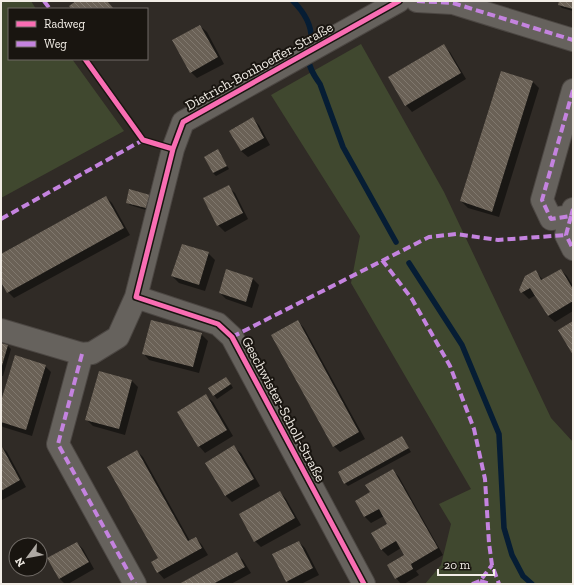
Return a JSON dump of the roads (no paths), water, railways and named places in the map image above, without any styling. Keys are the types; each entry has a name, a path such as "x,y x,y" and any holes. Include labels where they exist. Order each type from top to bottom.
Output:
{"street":[{"name":"Dietrich-Bonhoeffer-Straße","path":"82,354 92,353 118,337 136,296 173,149 183,122 399,1"},
{"path":"417,1 453,3 573,40"},
{"path":"572,213 551,219 542,200 573,90"},
{"path":"572,213 566,235 573,249"},
{"name":"Geschwister-Scholl-Straße","path":"136,296 218,324 232,337 364,584"},
{"path":"1,330 82,354 58,444 135,584"}],"waterway":[{"path":"293,1 307,20 311,31 311,43"},
{"path":"309,58 311,68 320,84 343,147 396,242"},
{"path":"409,263 462,345 499,434 504,528 512,555 523,576 532,584"}]}
